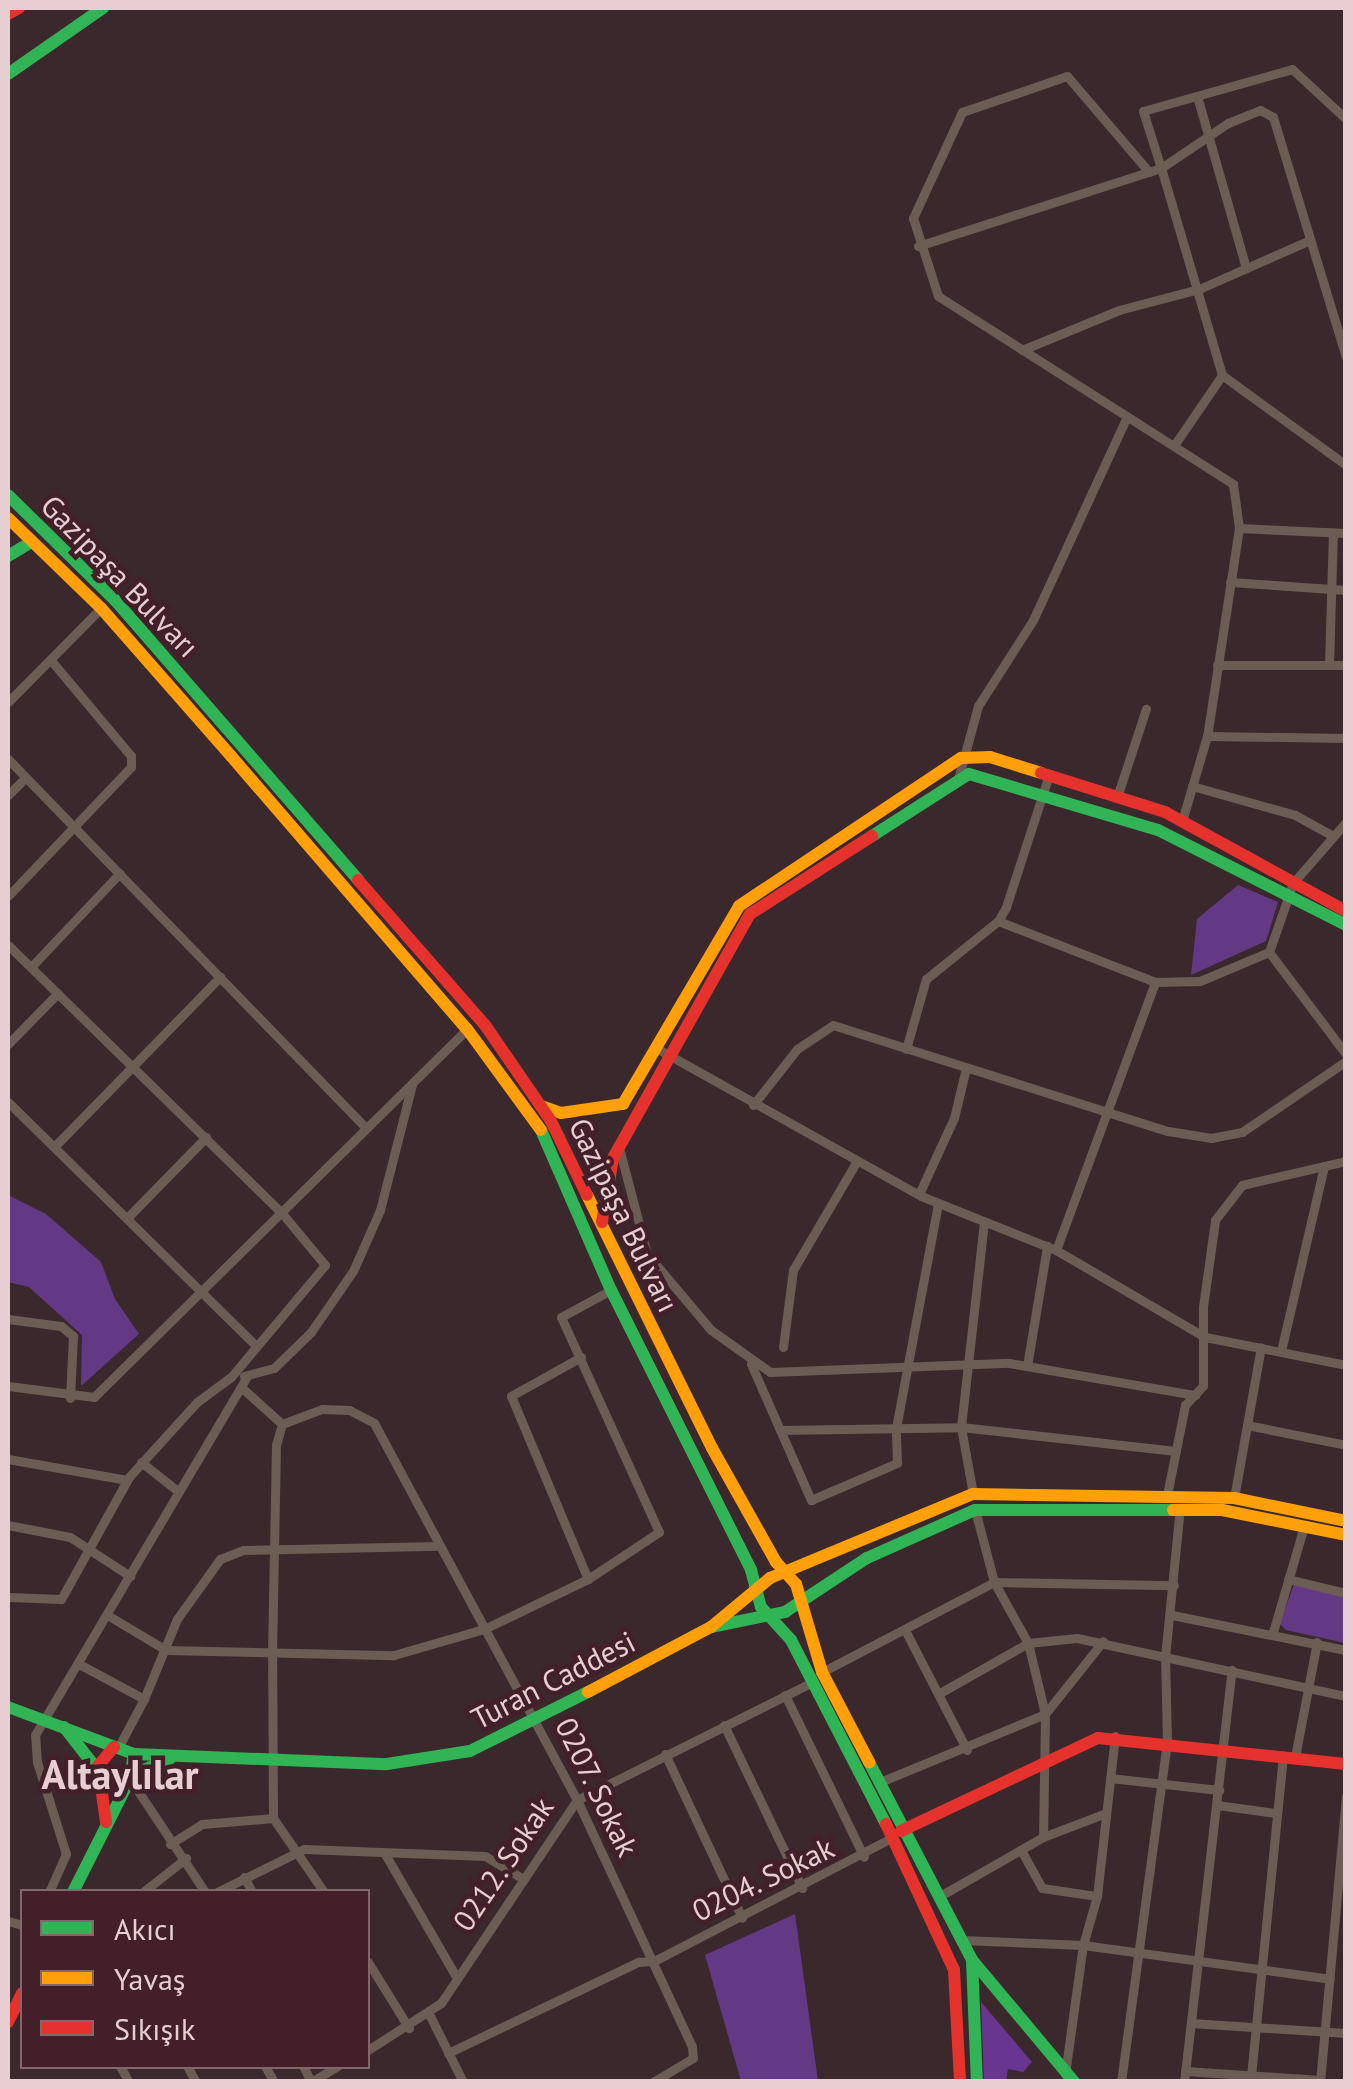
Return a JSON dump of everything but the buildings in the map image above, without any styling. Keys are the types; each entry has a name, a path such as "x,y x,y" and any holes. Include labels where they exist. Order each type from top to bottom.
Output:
{"main road":[{"path":"8,14 19,8"},
{"path":"8,74 103,8"},
{"name":"Gazipaşa Bulvarı","path":"8,495 116,600 485,1025 541,1106 712,1448 800,1600 818,1677 891,1838 946,1939 954,1970 960,2082"},
{"name":"Gazipaşa Bulvarı","path":"8,522 101,608 467,1029 538,1124 612,1290 770,1616 818,1677 880,1782 972,1960 977,2082"},
{"path":"8,556 31,542"},
{"path":"602,1224 618,1148 720,927 738,906 961,758 990,757 1182,820 1346,911"},
{"path":"541,1106 576,1112 623,1104 664,1052 750,914 958,779 984,775 1043,790 1181,840 1346,925"},
{"path":"711,1628 757,1586 973,1494 1234,1498 1346,1521"},
{"path":"711,1628 770,1616 866,1558 975,1510 1180,1508 1346,1535"},
{"name":"Turan Caddesi","path":"8,1707 134,1754 387,1764 454,1754 536,1720 711,1628"},
{"path":"62,1725 99,1773 113,1784 132,1777"},
{"path":"891,1838 1043,1764 1114,1736 1346,1764"},
{"path":"106,1822 99,1773 102,1755 116,1747"},
{"path":"74,1889 132,1777 134,1754"},
{"name":"Turan Caddesi","path":"132,1777 172,1758"},
{"path":"972,1960 1070,2078"},
{"path":"8,2022 20,1997"}],"street":[{"path":"1346,118 1292,69 1143,112 1199,288 1222,375 1346,465"},
{"path":"1149,172 1067,76 978,103 956,121 912,218 918,246 938,296 1233,484 1239,528 1207,736 1182,820"},
{"path":"1198,96 1246,268"},
{"path":"918,246 1161,168 1210,134 1260,110 1270,112 1346,357"},
{"path":"1022,350 1120,310 1199,288 1310,240"},
{"path":"1175,444 1222,375"},
{"path":"958,779 978,706 1033,620 1128,416"},
{"path":"1239,528 1346,533"},
{"path":"1329,665 1334,533"},
{"path":"1230,582 1346,590"},
{"path":"8,702 101,608"},
{"path":"8,896 131,768 132,756 50,659"},
{"path":"1217,665 1346,665"},
{"path":"1117,796 1146,709"},
{"path":"1207,736 1346,738"},
{"path":"8,759 366,1128"},
{"path":"906,1049 926,980 998,922 1049,775"},
{"path":"8,795 25,778"},
{"path":"1192,786 1295,815 1333,836"},
{"path":"998,922 1155,982 1200,980 1268,952 1294,883 1346,822"},
{"path":"30,967 120,873"},
{"path":"8,945 280,1212 324,1266 231,1376 141,1462 127,1480 94,1548 61,1599 8,1597"},
{"path":"753,1105 798,1049 833,1025 1168,1131 1226,1135 1242,1132 1346,1057 1268,952"},
{"path":"54,1147 220,977"},
{"path":"1026,1366 1052,1248 1155,982"},
{"path":"8,1044 58,993"},
{"path":"8,1386 70,1398 94,1397 467,1029"},
{"path":"664,1052 753,1105 919,1194 1052,1248 1204,1337 1346,1364"},
{"path":"919,1194 949,1130 966,1068"},
{"path":"231,1376 248,1376 274,1368 312,1332 353,1271 380,1210 412,1083"},
{"path":"8,1102 130,1216 256,1345"},
{"path":"130,1216 206,1138"},
{"path":"618,1148 648,1254 711,1330 750,1363 770,1372 967,1363 1026,1366 1195,1395"},
{"path":"783,1347 794,1270 857,1161"},
{"path":"1167,1495 1185,1406 1203,1386 1215,1220 1242,1185 1346,1161"},
{"path":"1281,1350 1324,1166"},
{"path":"750,1363 811,1500 898,1463 896,1428 938,1203"},
{"path":"973,1494 961,1426 984,1222"},
{"path":"109,1616 166,1650 394,1654 484,1629 588,1579 659,1532 561,1317 612,1290"},
{"path":"8,1319 61,1326 73,1336 70,1398"},
{"path":"1234,1498 1261,1347"},
{"path":"581,1357 511,1396 588,1579"},
{"path":"51,1889 66,1854 34,1746 42,1720 109,1616 248,1376"},
{"path":"241,1387 282,1424 274,1548 273,1818 322,1889"},
{"name":"0207. Sokak","path":"282,1424 322,1409 348,1410 374,1423 536,1720 654,1961 693,2058 676,2069"},
{"path":"1247,1425 1346,1444"},
{"path":"780,1430 961,1426 1176,1451"},
{"path":"8,1459 127,1480"},
{"path":"141,1462 179,1492"},
{"path":"1121,2082 1166,1742 1165,1656 1180,1508"},
{"path":"975,1510 994,1582 1028,1643 1045,1714 1043,1837"},
{"path":"8,1525 94,1548 130,1576"},
{"path":"1273,1632 1304,1526"},
{"path":"116,1747 144,1699 177,1619 220,1559 243,1550 274,1548 440,1546"},
{"path":"1288,1579 1346,1593"},
{"path":"994,1582 1174,1586"},
{"name":"0212. Sokak","path":"370,2049 430,2016 520,1878 577,1800 785,1696 994,1582"},
{"path":"1172,1614 1346,1650"},
{"path":"905,1630 967,1750"},
{"path":"938,1694 1028,1643 1102,1641 1346,1696"},
{"path":"880,1782 967,1750 1045,1714 1102,1641"},
{"path":"1251,2076 1258,1968 1276,1813 1316,1642"},
{"path":"78,1664 144,1699"},
{"path":"1232,1670 1184,2076 1320,2081 1346,1796"},
{"path":"785,1696 864,1857"},
{"path":"724,1725 802,1888"},
{"path":"1070,2078 1083,1946 1098,1896 1114,1736"},
{"path":"665,1754 742,1918"},
{"path":"132,1777 170,1844 186,1858 203,1889"},
{"path":"1110,1778 1219,1790"},
{"path":"1217,1806 1276,1813"},
{"path":"940,1896 1043,1837 1106,1814"},
{"path":"170,1844 202,1824 273,1818"},
{"name":"0204. Sokak","path":"448,2053 568,1994 654,1961 864,1857 891,1838"},
{"path":"222,1889 298,1850 485,1856 520,1878"},
{"path":"1020,1850 1042,1888 1098,1896"},
{"path":"385,1854 457,1978"},
{"path":"148,1889 186,1858"},
{"path":"244,1876 250,1889"},
{"path":"961,1940 1083,1946 1330,1979"},
{"path":"370,1965 408,2028"},
{"path":"430,2016 463,2082"},
{"path":"1191,2023 1346,2033"},
{"path":"311,2082 333,2069"},
{"path":"653,2082 676,2069 681,2082"}],"shaded area":[{"path":"1238,885 1278,902 1266,941 1191,975 1197,919"},
{"path":"8,1195 46,1214 101,1262 115,1299 139,1334 81,1386 82,1335 29,1287 8,1282"},
{"path":"1294,1584 1345,1596 1345,1643 1286,1630 1280,1624"},
{"path":"795,1914 818,2081 741,2081 705,1955"},
{"path":"981,2002 1032,2062 1023,2072 1008,2069 1006,2081 984,2081"}],"traffic: fast":[{"path":"8,74 103,8"},
{"path":"8,495 115,600 358,880"},
{"path":"8,556 31,542"},
{"path":"872,836 969,774 1158,830 1346,925"},
{"path":"541,1130 611,1290 751,1570 761,1607 791,1640 886,1824"},
{"path":"711,1627 785,1612 867,1558 975,1510 1173,1510"},
{"path":"8,1707 134,1754 387,1764 470,1751 588,1692"},
{"path":"64,1727 107,1782 130,1779 134,1754"},
{"path":"134,1774 170,1759"},
{"path":"869,1762 972,1960 977,2082"},
{"path":"75,1889 130,1779"},
{"path":"973,1961 1074,2082"}],"traffic: slow":[{"path":"8,518 101,608 231,756 467,1029 541,1130"},
{"path":"541,1106 561,1113 623,1104 739,906 961,758 990,757 1041,773"},
{"path":"587,1195 712,1448 776,1562 796,1584 822,1672 869,1762"},
{"path":"588,1692 711,1627 770,1578 973,1494 1234,1498 1346,1521"},
{"path":"1173,1510 1222,1510 1346,1535"}],"traffic: jam":[{"path":"8,14 19,8"},
{"path":"1041,773 1165,812 1346,911"},
{"path":"602,1222 613,1158 750,914 872,836"},
{"path":"358,880 485,1025 551,1121 587,1195"},
{"path":"901,1831 1098,1738 1346,1764"},
{"path":"106,1822 98,1766 114,1747"},
{"path":"886,1824 954,1970 960,2082"},
{"path":"8,2022 20,1997"}],"district":[{"name":"Altaylılar","path":"120,1774"}]}
